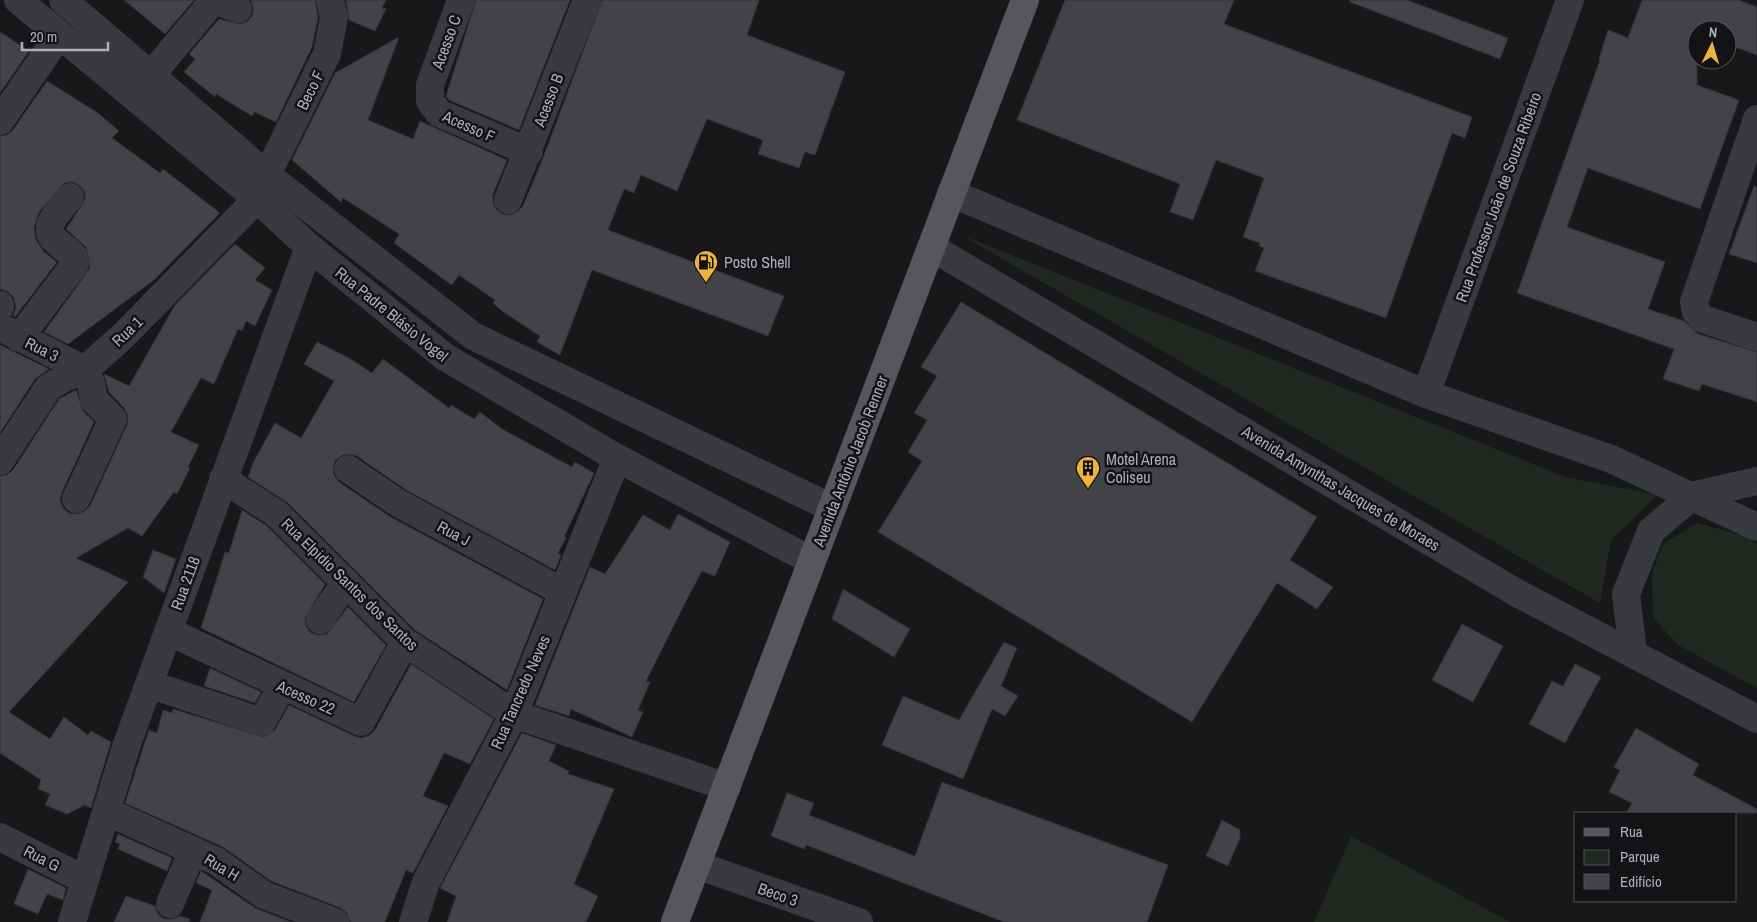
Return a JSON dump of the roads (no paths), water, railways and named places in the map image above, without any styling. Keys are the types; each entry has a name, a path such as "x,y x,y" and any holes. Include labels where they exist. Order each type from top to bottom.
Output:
{"main road":[{"name":"Avenida Antônio Jacob Renner","path":"675,922 1025,0"}],"street":[{"name":"Rua Padre Blásio Vogel","path":"18,0 59,35 262,187 473,336 832,508"},
{"name":"Rua Padre Blásio Vogel","path":"63,0 150,74 262,187 309,247 445,358 617,458 812,561"},
{"path":"150,74 214,0 238,9"},
{"name":"Beco F","path":"262,187 328,54 334,17 330,0"},
{"name":"Acesso C","path":"430,84 461,0"},
{"name":"Acesso B","path":"508,200 529,152 587,0"},
{"name":"Rua Professor João de Souza Ribeiro","path":"1426,394 1570,0"},
{"path":"0,121 59,35"},
{"name":"Acesso F","path":"430,84 430,101 439,113 529,152"},
{"path":"1757,119 1694,302 1696,312 1703,319 1757,337"},
{"name":"Rua 1","path":"0,461 48,388 64,378 85,370 124,335 262,187"},
{"path":"951,193 1426,394 1611,460 1757,527"},
{"path":"10,332 75,264 74,257 50,235 49,228 70,197"},
{"name":"Avenida Amynthas Jacques de Moraes","path":"931,246 1517,593 1633,652 1757,719"},
{"name":"Rua 2118","path":"72,922 108,812 127,744 309,247"},
{"name":"Rua 3","path":"10,332 85,370"},
{"path":"76,499 113,419 94,400 91,383 85,370"},
{"name":"Rua Tancredo Neves","path":"413,922 426,882 514,714 617,458"},
{"name":"Rua J","path":"348,469 398,503 563,592"},
{"name":"Rua Elpidio Santos dos Santos","path":"223,479 277,514 406,642 514,714 727,787"},
{"path":"1633,652 1626,594 1651,531 1692,496 1757,481"},
{"path":"320,620 346,582"},
{"name":"Acesso 22","path":"168,631 361,722 406,642"},
{"path":"149,684 262,722 282,686"},
{"name":"Rua H","path":"108,812 216,861 264,895 335,922"},
{"name":"Rua G","path":"0,836 85,880"},
{"path":"170,904 193,850"},
{"name":"Beco 3","path":"697,865 859,922"}],"place":[{"name":"Posto Shell","path":"706,283"},
{"name":"Motel Arena Coliseu","path":"1088,489"}]}
